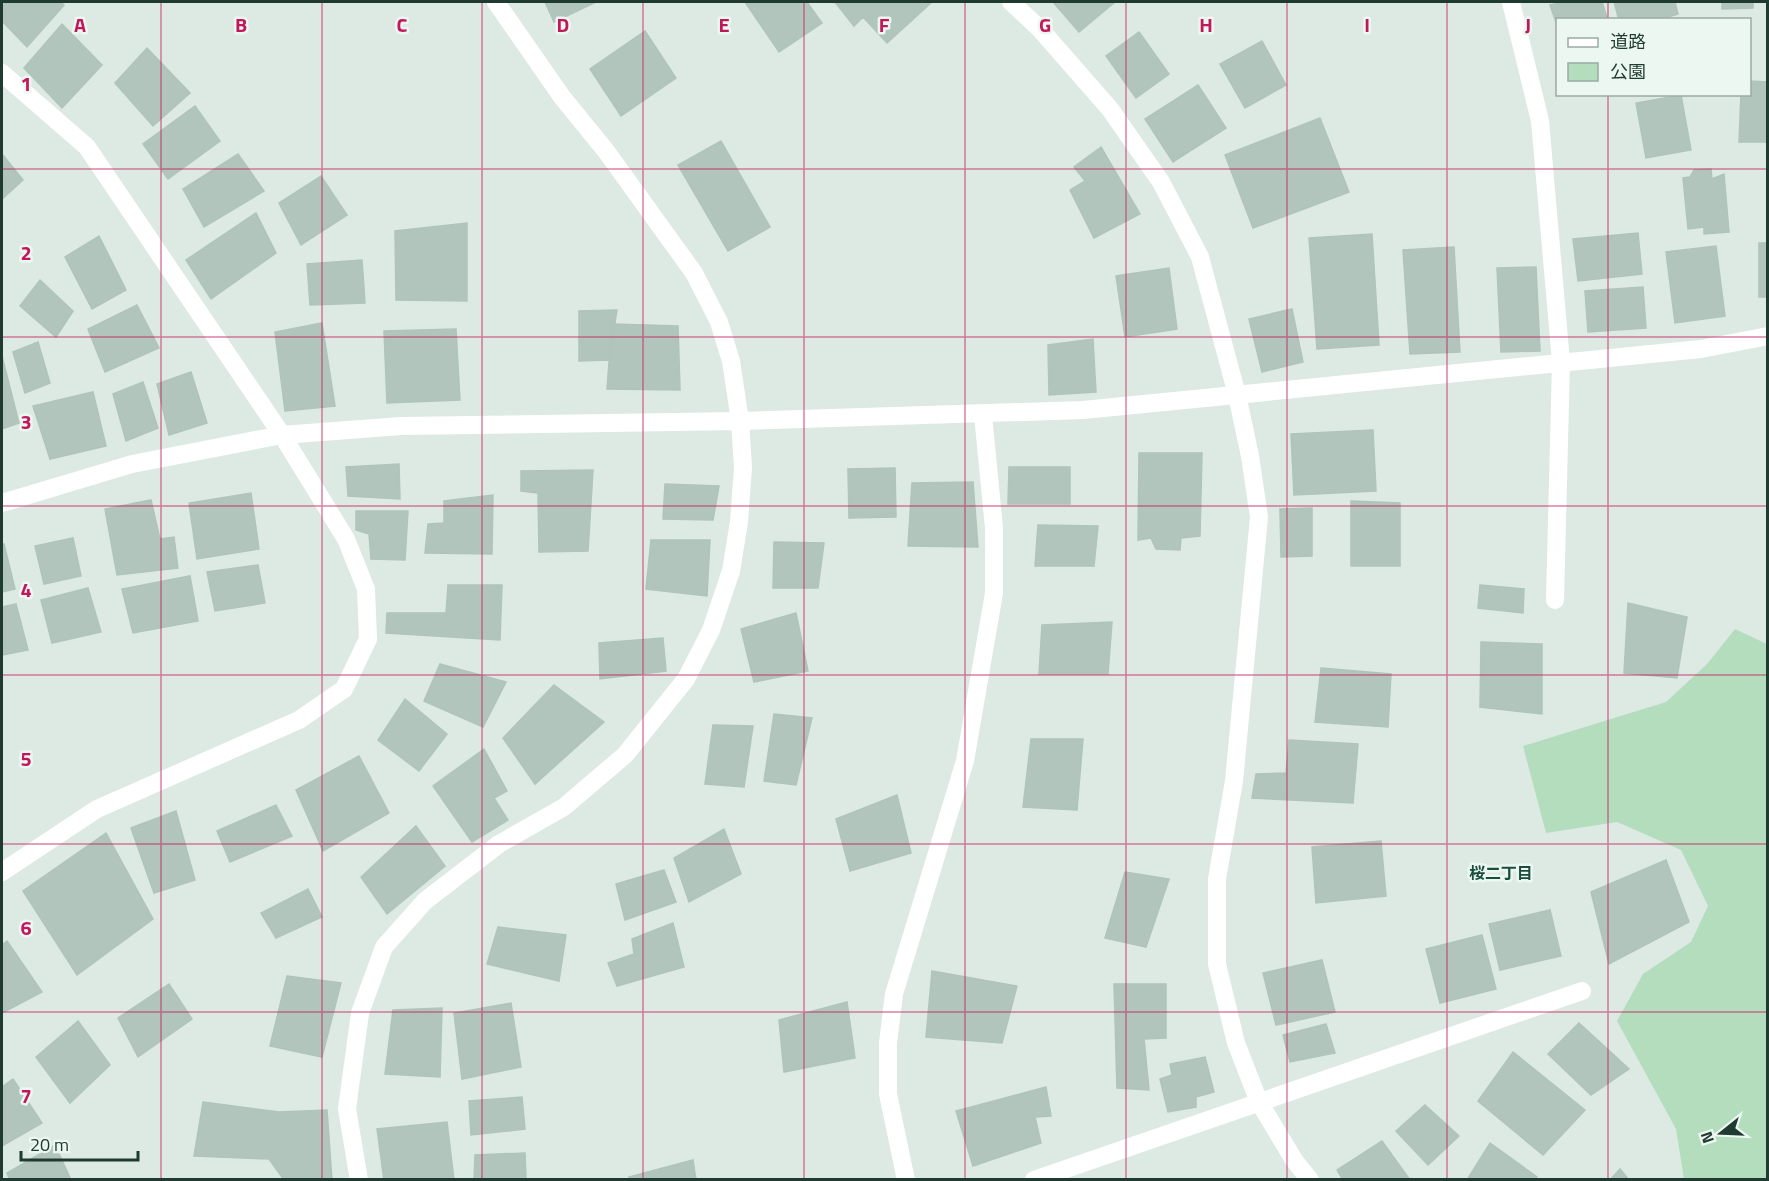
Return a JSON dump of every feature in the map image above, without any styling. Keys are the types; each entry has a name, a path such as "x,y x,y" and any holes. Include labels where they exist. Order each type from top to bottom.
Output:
{"street":[{"path":"359,1179 347,1109 360,1013 384,947 425,901 499,844 564,807 625,755 686,679 711,630 731,571 739,522 743,467 740,421 731,361 719,322 694,273 606,151 562,97 495,2"},
{"path":"1011,2 1040,29 1110,109 1161,182 1200,257 1237,395 1250,456 1259,517 1234,781 1217,879 1217,964 1236,1043 1258,1102 1294,1160 1310,1179"},
{"path":"1511,2 1540,121 1561,362 1555,600"},
{"path":"2,73 87,147 282,435 346,539 366,589 368,639 344,689 299,720 97,809 2,872"},
{"path":"2,503 132,464 282,435 401,426 740,421 1083,410 1701,349 1767,336"},
{"path":"906,1179 888,1094 888,1043 894,994 965,761 994,593 994,528 983,415"},
{"path":"1034,1179 1582,991"}],"green space":[{"path":"1735,629 1767,644 1767,1179 1684,1179 1676,1129 1617,1021 1643,974 1691,942 1708,906 1681,850 1617,822 1546,833 1523,746 1666,702 1708,663"}],"building":[{"path":"2,2 60,2 64,5 27,47 2,21"},
{"path":"545,2 596,2 554,22"},
{"path":"745,2 807,2 822,23 779,52"},
{"path":"835,2 932,2 887,43 863,17 854,26"},
{"path":"1053,2 1115,2 1079,32"},
{"path":"1563,2 1602,2 1607,18 1556,18 1556,22 1550,5"},
{"path":"1614,2 1675,2 1678,14 1665,18 1618,18"},
{"path":"1722,2 1753,2 1753,8 1722,9"},
{"path":"62,24 102,65 62,108 24,68"},
{"path":"645,31 676,78 621,116 590,69"},
{"path":"1139,32 1169,74 1136,98 1106,56"},
{"path":"1262,41 1286,85 1245,108 1220,64"},
{"path":"147,48 190,93 153,126 115,83"},
{"path":"1751,81 1768,82 1768,142 1739,142 1741,96 1751,96"},
{"path":"1198,85 1226,128 1173,162 1145,119"},
{"path":"1681,96 1691,150 1646,158 1636,103"},
{"path":"195,106 220,141 168,179 143,144"},
{"path":"1320,118 1349,192 1253,228 1225,155"},
{"path":"721,141 770,227 728,251 678,165"},
{"path":"1101,147 1140,214 1094,238 1070,190 1085,181 1074,167"},
{"path":"2,154 23,180 2,199"},
{"path":"238,154 264,191 204,227 183,189"},
{"path":"1711,169 1712,179 1724,174 1729,232 1704,234 1704,227 1688,229 1683,178 1690,177 1694,170"},
{"path":"321,176 347,215 301,245 279,203"},
{"path":"256,213 276,253 211,299 186,260"},
{"path":"467,223 467,301 396,300 395,231"},
{"path":"1638,233 1642,274 1578,281 1573,239"},
{"path":"1372,234 1379,345 1317,349 1309,238"},
{"path":"99,236 126,290 92,309 65,257"},
{"path":"1759,243 1768,243 1768,297 1759,297"},
{"path":"1716,246 1725,316 1675,323 1666,252"},
{"path":"1454,247 1460,352 1410,354 1403,250"},
{"path":"362,260 365,303 310,305 307,264"},
{"path":"1536,267 1540,351 1501,352 1497,268"},
{"path":"1169,268 1177,329 1125,337 1116,276"},
{"path":"40,280 73,311 56,337 20,306"},
{"path":"1643,287 1646,328 1588,332 1585,291"},
{"path":"137,305 159,348 105,372 88,329"},
{"path":"1292,309 1303,362 1262,372 1249,319"},
{"path":"617,310 609,360 579,361 579,311"},
{"path":"322,323 335,406 285,411 275,332"},
{"path":"612,324 678,326 680,390 607,389"},
{"path":"456,329 460,400 387,403 384,331"},
{"path":"1093,339 1096,392 1049,395 1048,345"},
{"path":"38,342 50,383 25,393 13,352"},
{"path":"2,356 19,423 2,429"},
{"path":"191,372 207,423 169,435 157,384"},
{"path":"143,382 158,428 126,441 113,394"},
{"path":"93,392 106,446 50,459 33,406"},
{"path":"1373,430 1376,491 1294,495 1291,434"},
{"path":"1139,453 1202,453 1200,536 1181,538 1180,550 1156,549 1151,538 1138,540"},
{"path":"399,464 400,499 348,496 346,467"},
{"path":"1009,467 1070,467 1070,504 1008,504"},
{"path":"895,468 896,517 849,518 848,469"},
{"path":"593,470 588,551 539,552 538,493 521,491 521,471"},
{"path":"973,482 978,547 908,546 912,483"},
{"path":"665,484 719,486 713,520 663,519"},
{"path":"251,493 259,549 197,559 189,503"},
{"path":"493,495 492,554 425,553 428,524 444,523 444,501"},
{"path":"151,500 160,539 174,537 178,568 117,575 105,509"},
{"path":"1351,501 1400,503 1400,566 1351,566"},
{"path":"1312,508 1312,556 1281,557 1280,509"},
{"path":"356,511 408,511 405,560 371,559 369,534 356,530"},
{"path":"1038,525 1098,526 1094,566 1035,566"},
{"path":"73,538 81,576 44,584 35,546"},
{"path":"651,540 710,540 707,596 646,589"},
{"path":"774,542 824,543 818,588 773,588"},
{"path":"4,544 15,589 2,592 2,545"},
{"path":"258,565 265,603 215,611 207,572"},
{"path":"190,576 198,621 133,633 122,589"},
{"path":"448,585 502,585 500,640 386,633 387,613 446,613"},
{"path":"1480,585 1524,589 1523,613 1478,608"},
{"path":"88,588 101,632 52,643 41,600"},
{"path":"1628,603 1687,617 1677,678 1624,673"},
{"path":"16,604 28,650 2,655 2,607"},
{"path":"796,613 808,671 754,682 741,629"},
{"path":"1112,622 1108,674 1039,674 1042,625"},
{"path":"663,638 666,671 600,679 599,643"},
{"path":"1481,642 1542,644 1542,714 1480,707"},
{"path":"440,664 506,682 483,727 424,701"},
{"path":"1321,668 1391,674 1388,727 1315,722"},
{"path":"554,685 604,722 535,784 503,738"},
{"path":"405,699 447,734 419,771 378,740"},
{"path":"774,714 812,718 796,785 764,781"},
{"path":"713,725 753,726 744,787 705,784"},
{"path":"1031,739 1083,739 1077,810 1023,807"},
{"path":"1289,740 1358,744 1353,803 1252,798 1256,774 1286,773"},
{"path":"484,749 507,791 494,798 508,820 472,842 433,786"},
{"path":"359,756 389,813 323,851 296,790"},
{"path":"897,795 911,853 850,871 836,819"},
{"path":"276,805 292,836 230,862 217,831"},
{"path":"176,811 195,880 154,893 131,828"},
{"path":"416,826 445,866 387,914 361,877"},
{"path":"724,829 741,874 689,902 674,858"},
{"path":"106,833 153,919 77,975 23,891"},
{"path":"1381,841 1386,896 1316,903 1312,847"},
{"path":"1666,860 1689,922 1609,964 1591,892"},
{"path":"664,870 676,902 625,920 616,884"},
{"path":"1125,872 1169,879 1146,947 1105,938"},
{"path":"308,889 322,917 276,938 261,913"},
{"path":"1550,910 1561,956 1500,970 1489,924"},
{"path":"673,923 684,967 617,986 608,963 634,954 632,939"},
{"path":"498,927 566,935 559,981 487,964"},
{"path":"1482,935 1496,989 1440,1003 1426,949"},
{"path":"7,941 42,992 2,1013 2,945"},
{"path":"1322,960 1335,1012 1276,1025 1263,973"},
{"path":"932,971 1017,986 1002,1043 926,1037"},
{"path":"287,976 341,983 322,1057 270,1046"},
{"path":"169,984 192,1019 138,1057 118,1018"},
{"path":"1114,984 1166,984 1166,1038 1144,1039 1149,1090 1117,1088"},
{"path":"847,1002 855,1058 784,1072 779,1020"},
{"path":"511,1003 521,1067 462,1079 454,1013"},
{"path":"442,1008 440,1077 385,1074 393,1010"},
{"path":"78,1021 110,1065 70,1103 36,1057"},
{"path":"1579,1023 1629,1069 1591,1095 1548,1054"},
{"path":"1326,1024 1335,1053 1290,1062 1283,1035"},
{"path":"1513,1052 1585,1110 1543,1155 1478,1101"},
{"path":"1205,1057 1214,1092 1196,1097 1196,1107 1168,1112 1160,1079 1172,1075 1170,1064"},
{"path":"13,1079 42,1123 2,1146 2,1087"},
{"path":"1046,1087 1051,1116 1035,1117 1041,1143 973,1166 956,1111"},
{"path":"522,1097 525,1129 471,1135 469,1101"},
{"path":"203,1102 279,1112 327,1110 332,1180 284,1180 269,1159 194,1156"},
{"path":"1425,1105 1459,1136 1428,1165 1396,1131"},
{"path":"447,1122 454,1180 384,1180 377,1129"},
{"path":"1382,1141 1410,1180 1343,1180 1337,1170"},
{"path":"1490,1143 1537,1177 1535,1180 1467,1180"},
{"path":"55,1145 71,1180 10,1180 7,1173"},
{"path":"525,1153 526,1180 474,1180 475,1155"},
{"path":"693,1160 696,1180 630,1180 629,1177"},
{"path":"1620,1169 1629,1180 1610,1180"}],"district":[{"name":"桜二丁目","path":"1501,873"}]}
